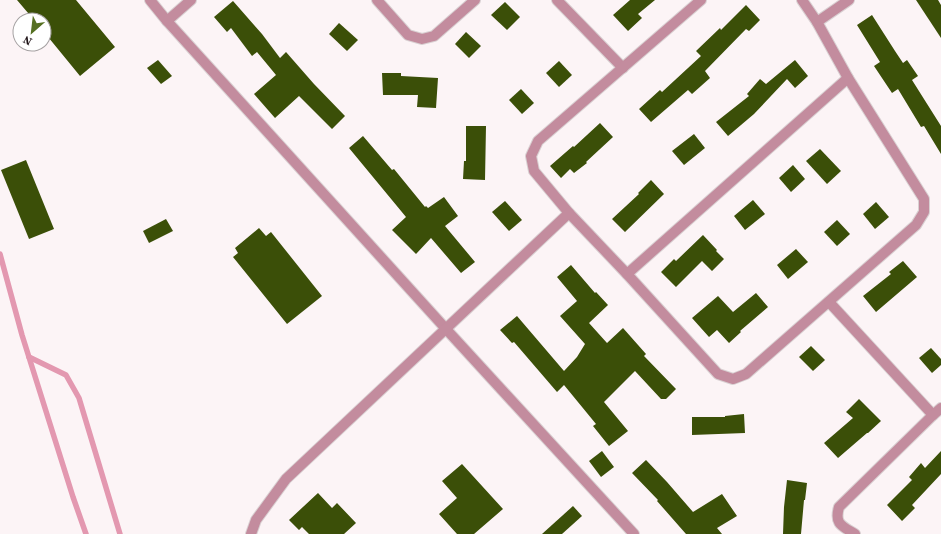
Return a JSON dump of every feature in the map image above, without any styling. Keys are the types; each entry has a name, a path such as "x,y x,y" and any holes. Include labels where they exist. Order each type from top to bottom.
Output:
{"street":[{"path":"150,0 167,21 446,329 634,534"},
{"path":"167,21 191,0"},
{"path":"377,0 408,35 422,39 434,36 475,0"},
{"path":"557,0 623,68"},
{"path":"701,0 538,141 531,156 534,171 569,213 718,374 733,380 746,374 829,302 916,225 924,212 924,199 848,78 817,22 802,0"},
{"path":"817,22 849,0"},
{"path":"627,274 848,78"},
{"path":"250,534 256,520 286,479 569,213"},
{"path":"829,302 933,415"},
{"path":"855,534 840,524 837,515 839,507 941,408"}],"building":[{"path":"17,0 76,0 115,47 80,76 52,42 52,12 27,12"},
{"path":"630,0 655,0 638,14 642,18 628,31 613,15"},
{"path":"916,0 938,0 941,5 941,38"},
{"path":"233,1 262,34 280,58 286,52 345,116 332,129 299,96 275,118 254,94 276,75 257,52 252,56 231,28 227,32 214,17"},
{"path":"505,2 520,17 507,30 491,15"},
{"path":"746,5 760,20 749,31 746,29 705,71 710,78 692,94 688,90 651,122 639,109 660,90 662,92 701,56 696,51 720,28 721,30"},
{"path":"872,15 903,63 907,60 918,76 912,80 941,126 941,154 924,126 921,127 898,89 892,93 874,66 880,62 857,25"},
{"path":"339,23 358,40 347,51 329,34"},
{"path":"466,32 481,46 469,58 455,44"},
{"path":"158,60 172,76 161,84 147,68"},
{"path":"795,60 808,76 795,88 787,79 754,114 728,136 716,122 749,96 747,94 760,79 766,84"},
{"path":"559,61 572,75 559,87 546,73"},
{"path":"382,73 401,73 401,76 438,78 436,108 417,107 418,95 383,95"},
{"path":"521,89 534,103 522,114 509,100"},
{"path":"600,123 613,137 586,162 587,163 574,173 570,169 561,178 550,166 573,146 574,147"},
{"path":"466,126 486,126 485,180 463,179 464,161 466,161"},
{"path":"694,134 705,148 684,165 672,151"},
{"path":"363,136 392,170 394,169 425,207 426,206 428,208 444,197 458,216 445,226 475,262 461,273 431,238 416,254 392,230 406,217 349,148"},
{"path":"820,149 841,171 827,184 806,161"},
{"path":"26,160 54,229 29,239 1,170"},
{"path":"793,165 805,179 791,192 779,178"},
{"path":"651,180 664,194 625,232 612,219 639,194 638,193"},
{"path":"753,200 765,214 745,230 734,216"},
{"path":"505,201 522,220 509,231 492,212"},
{"path":"876,202 889,217 875,229 863,214"},
{"path":"166,219 173,231 149,243 143,231"},
{"path":"837,220 850,234 837,246 824,232"},
{"path":"259,228 266,236 271,232 322,296 287,324 233,257 238,253 235,248"},
{"path":"703,235 724,259 712,271 702,261 676,287 661,272 674,259 676,261"},
{"path":"796,249 808,262 788,279 777,265"},
{"path":"903,261 917,277 876,312 863,296 891,274 889,272"},
{"path":"571,265 595,293 596,292 608,305 589,323 607,343 623,328 646,354 644,356 676,389 666,399 661,399 635,371 604,402 628,431 609,446 593,426 596,424 564,385 557,392 514,342 512,343 500,330 517,316 564,371 577,357 585,344 560,316 577,301 557,277"},
{"path":"756,293 768,307 740,331 741,332 729,343 717,330 709,337 692,318 718,296 733,312"},
{"path":"811,346 825,360 813,371 799,357"},
{"path":"931,348 941,359 941,365 932,373 919,358"},
{"path":"859,399 881,421 838,458 824,443 853,418 846,412"},
{"path":"744,414 745,433 692,435 692,417 725,417"},
{"path":"602,451 614,467 601,477 589,461"},
{"path":"941,451 941,474 912,505 915,508 902,521 887,505 912,480 909,477 921,463 925,468"},
{"path":"646,460 693,512 722,494 737,516 717,528 722,534 686,534 657,501 658,500 632,473"},
{"path":"462,464 503,509 474,534 457,534 439,514 457,498 442,481"},
{"path":"787,480 807,483 801,534 783,534"},
{"path":"318,493 332,508 337,503 356,523 344,534 309,534 302,527 299,530 289,520"},
{"path":"573,506 582,516 562,534 542,534"}],"waterway":[{"path":"0,254 22,335 86,534"},
{"path":"29,357 66,375 79,398 120,534"}]}
